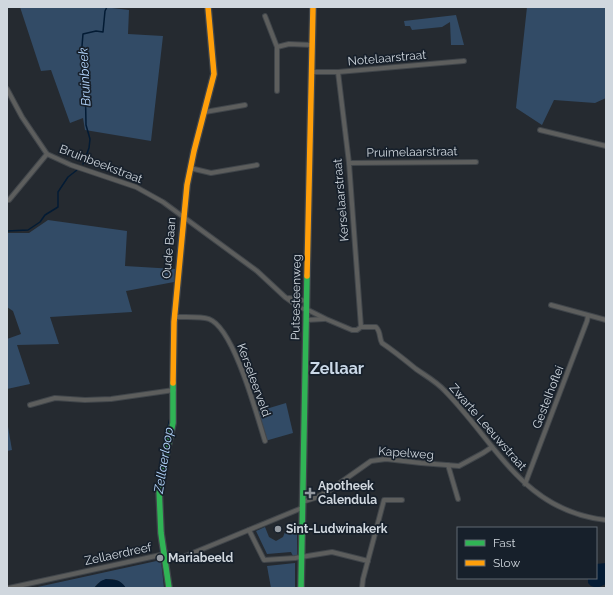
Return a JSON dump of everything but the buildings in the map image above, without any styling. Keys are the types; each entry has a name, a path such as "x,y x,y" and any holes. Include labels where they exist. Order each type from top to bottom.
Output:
{"street":[{"name":"Oude Baan","path":"169,588 161,533 159,488 173,423 175,317 183,217 190,168 214,74 208,7"},
{"name":"Putsesteenweg","path":"301,588 313,7"},
{"path":"265,16 277,48 277,91"},
{"path":"277,48 282,45 289,44 312,45"},
{"name":"Notelaarstraat","path":"311,72 338,72 464,61"},
{"name":"Kerselaarstraat","path":"338,72 349,163 361,327"},
{"name":"Bruinbeekstraat","path":"7,88 22,118 47,154 71,165 136,187 163,202 257,271 299,307 306,309"},
{"path":"205,112 245,105"},
{"path":"540,130 606,146"},
{"path":"7,200 9,200 47,154"},
{"name":"Pruimelaarstraat","path":"349,163 476,162"},
{"path":"190,168 211,173 257,165"},
{"name":"Bruinbeekstraat","path":"285,296 294,300 307,301"},
{"path":"551,305 606,320"},
{"name":"Zwarte Leeuwstraat","path":"306,309 352,330 357,330 361,327 376,327 379,330 380,341 445,390 492,447 526,484 546,499 579,515 606,520"},
{"name":"Gestelhoflei","path":"526,484 588,316"},
{"name":"Kerseleerveld","path":"175,317 209,319 216,323 228,340 246,381 265,441"},
{"name":"Zwarte Leeuwstraat","path":"306,320 326,319"},
{"path":"30,406 55,398 85,400 111,399 174,390"},
{"name":"Kapelweg","path":"302,505 327,492 371,461 386,459 456,466 463,465 492,447"},
{"name":"Kapelweg","path":"448,466 458,499"},
{"path":"362,588 363,579 384,500 402,500"},
{"name":"Zellaerdreef","path":"9,588 164,554 167,557 179,558 249,530 302,505"},
{"path":"249,530 264,560 295,558 332,552 368,560"}],"shaded area":[{"path":"20,7 112,7 129,10 128,34 163,36 151,141 85,130 83,118 70,123 51,70 41,71"},
{"path":"527,7 606,7 606,98 595,103 554,100 542,125 516,108"},
{"path":"456,15 464,45 451,45 450,22 442,27 412,30 410,26 405,26 404,21"},
{"path":"48,220 127,231 125,266 175,269 174,282 126,291 132,312 50,317 59,344 17,345 30,384 7,389 7,339 21,334 13,311 7,307 7,233 29,233"},
{"path":"286,403 293,433 265,441 256,412"},
{"path":"7,421 12,450 7,451"},
{"path":"265,527 269,537 276,541 283,537 285,532 296,528 297,556 293,556 291,552 267,554 256,531"},
{"path":"161,560 164,588 126,588 119,581 110,579 101,581 94,588 33,588"},
{"path":"295,563 295,588 271,588 267,566"},
{"path":"606,563 606,584 597,588 588,583 588,579 597,579 597,564"},
{"path":"106,579 119,581 126,588 94,588 101,581"}],"waterway":[{"name":"Bruinbeek","path":"83,164 89,148 90,139 86,125 85,71 81,58 83,34 96,31 103,32 105,11 107,7"},
{"name":"Bruinbeek","path":"7,231 28,230 40,222 45,215 58,207 58,192 68,177 77,170"},
{"name":"Zellaerloop","path":"158,478 171,413"},
{"name":"Zellaerloop","path":"157,491 157,506"},
{"name":"Zellaerloop","path":"160,543 160,551"},
{"name":"Zellaerloop","path":"162,558 166,588"}],"traffic: fast":[{"path":"301,588 307,276"},
{"path":"169,588 161,533 159,488 173,423 173,383"}],"traffic: slow":[{"path":"173,383 174,322 187,185 194,151 214,74 208,7"},
{"path":"307,276 313,7"}],"place":[{"name":"Apotheek Calendula","path":"310,493"},
{"name":"Sint-Ludwinakerk","path":"278,529"},
{"name":"Mariabeeld","path":"160,558"}],"district":[{"name":"Zellaar","path":"337,368"}]}
